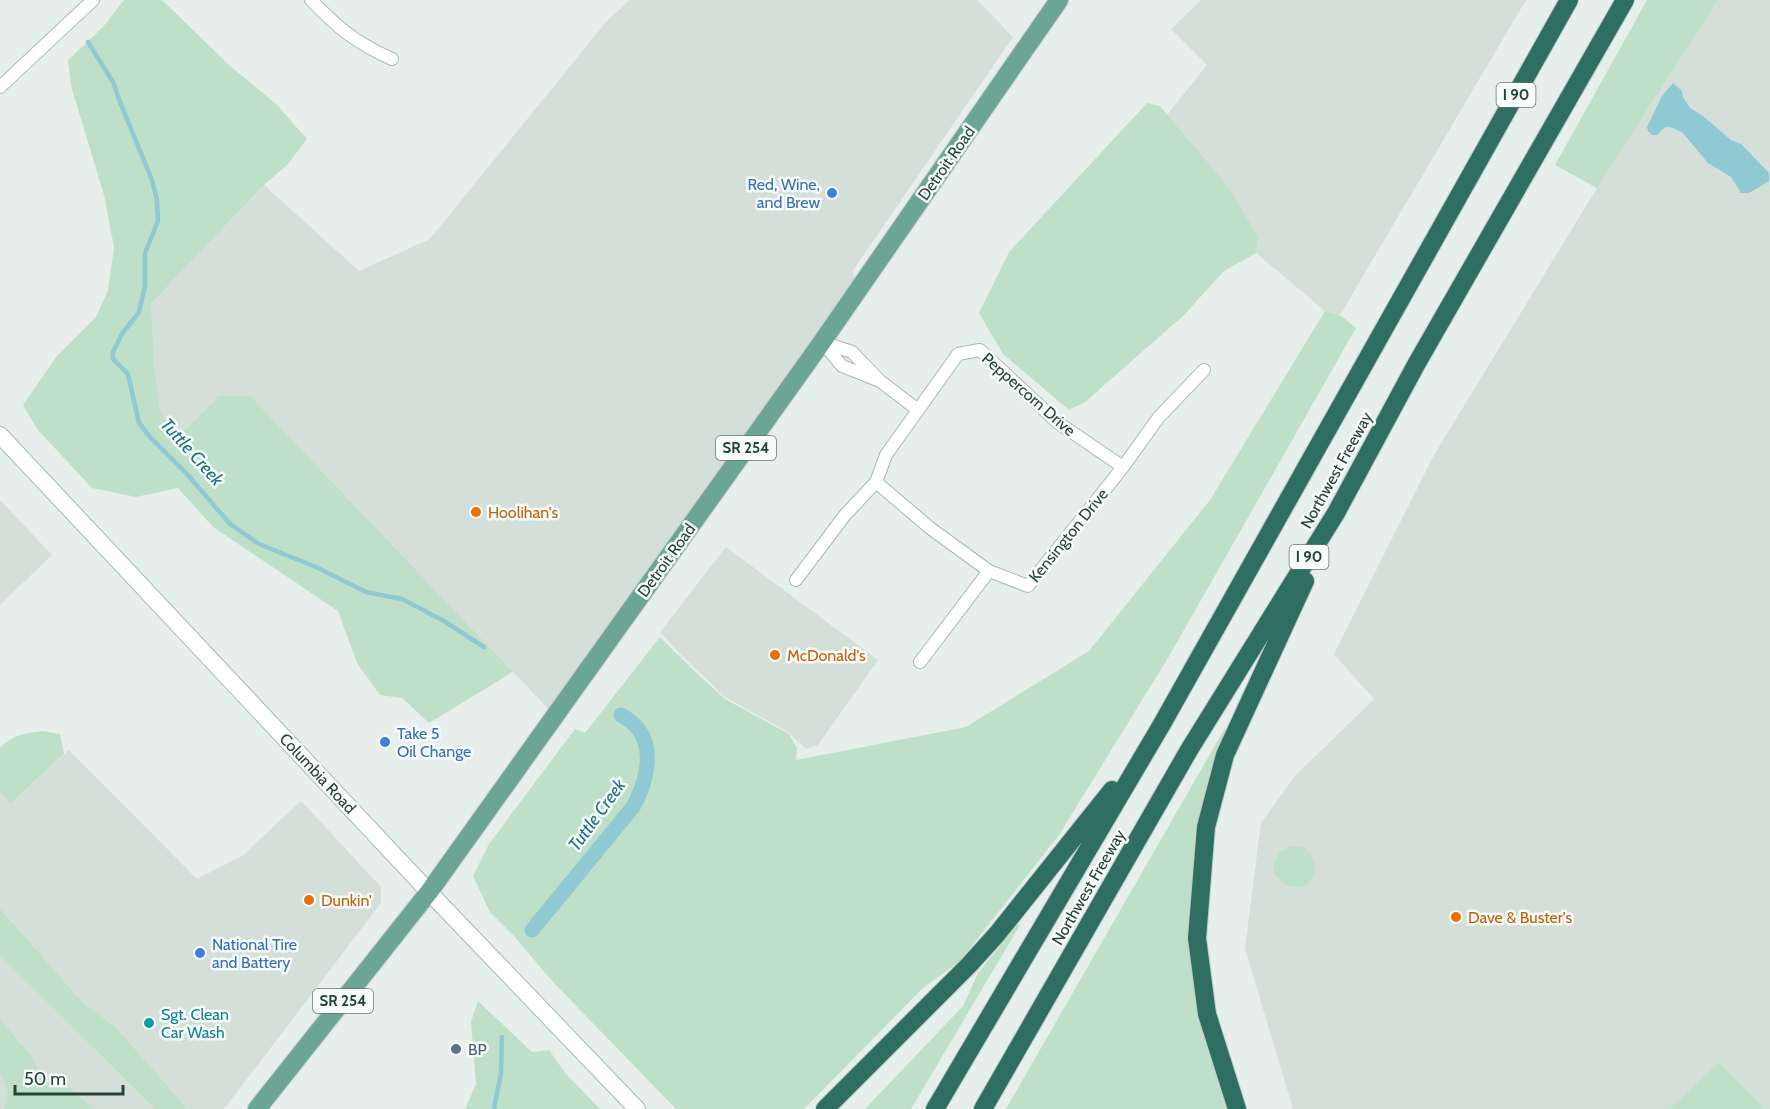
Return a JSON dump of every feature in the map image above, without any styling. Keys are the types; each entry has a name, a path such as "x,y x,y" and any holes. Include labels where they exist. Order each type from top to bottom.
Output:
{"highway":[{"name":"Northwest Freeway","path":"935,1109 1162,724 1569,0"},
{"name":"Northwest Freeway","path":"983,1109 1189,750 1336,513 1417,363 1625,0"},
{"path":"1237,1109 1207,1014 1197,938 1206,827 1225,755 1336,513"},
{"path":"825,1109 997,934 1074,840 1162,724"}],"main road":[{"name":"Detroit Road","path":"257,1109 429,892 822,342 1059,0"},
{"name":"Columbia Road","path":"0,435 429,892 637,1109"}],"street":[{"path":"0,87 93,0"},
{"path":"311,0 336,27 371,50 392,59"},
{"path":"822,342 852,352 880,381 918,410"},
{"name":"Peppercorn Drive","path":"796,580 845,515 876,482 886,455 958,354 980,350 1057,422 1123,466"},
{"name":"Kensington Drive","path":"876,482 930,528 989,571 1028,586 1159,417 1204,370"},
{"path":"920,662 989,571"}],"shaded area":[{"path":"630,0 977,0 1013,37 852,272 859,288 555,716 250,397 167,455 86,373 264,185 359,271 430,239 606,22"},
{"path":"1201,0 1526,0 1340,315 1325,311 1256,253 1258,237 1167,115 1207,65 1171,29"},
{"path":"1718,0 1770,0 1770,1109 1765,1109 1719,1062 1669,1109 1293,1109 1245,948 1261,823 1295,776 1374,699 1334,654 1434,455 1597,188"},
{"path":"0,500 52,555 0,605"},
{"path":"726,547 878,660 818,745 806,749 788,732 725,697 660,632"},
{"path":"69,750 197,879 242,856 301,801 381,887 381,903 224,1109 0,1109 0,792 12,802"}],"green space":[{"path":"124,0 162,0 229,65 277,105 307,139 288,164 264,185 151,304 154,367 160,410 176,439 219,396 250,396 513,672 429,723 402,698 380,695 357,663 338,611 213,527 178,488 136,497 92,488 37,429 23,405 57,356 96,317 108,290 114,247 104,195 71,86 68,60 103,27"},
{"path":"1647,0 1718,0 1597,188 1555,165"},
{"path":"1147,103 1160,106 1229,188 1258,237 1256,253 1224,271 1183,316 1085,402 1069,410 1003,354 979,313 1009,252"},
{"path":"1325,311 1340,315 1356,328 1168,658 1059,835 960,961 922,989 804,1109 676,1109 553,982 490,912 473,876 489,844 575,729 585,733 660,637 725,699 789,734 797,748 796,760 966,727 1089,651 1210,500"},
{"path":"1225,728 1230,732 1204,807 1194,855 1192,884 1229,1109 1006,1109"},
{"path":"43,731 60,734 64,754 11,803 0,792 0,748 20,735"},
{"path":"1291,846 1305,847 1315,867 1313,876 1302,887 1293,887 1284,883 1274,873 1277,856"},
{"path":"0,909 82,1002 115,1027 186,1109 155,1109 0,955"},
{"path":"1014,924 1020,925 911,1109 865,1109 963,1006 978,973 1004,941"},
{"path":"478,1001 532,1052 549,1050 566,1074 600,1109 465,1109 476,1084 471,1022"},
{"path":"0,1019 30,1055 41,1076 55,1086 70,1088 93,1109 4,1109 8,1092 0,1070"},
{"path":"1719,1062 1765,1109 1669,1109"}],"water":[{"path":"1673,83 1682,91 1690,108 1731,140 1741,144 1769,173 1769,181 1749,193 1741,193 1731,177 1708,163 1682,132 1670,127 1665,127 1657,135 1652,135 1648,131 1647,127 1662,96"}],"waterway":[{"name":"Tuttle Creek","path":"88,42 113,82 152,180 157,200 158,221 145,253 145,286 139,312 122,334 113,352 113,359 128,374 139,423 230,524 259,544 316,567 366,592 402,599 444,621 484,647"},
{"name":"Tuttle Creek","path":"532,930 633,807 641,789 647,758 644,739 637,728 621,715"},
{"name":"Tuttle Creek","path":"494,1109 501,1073 502,1037"}],"place":[{"name":"Red, Wine, and Brew","path":"832,193"},
{"name":"Hoolihan's","path":"476,512"},
{"name":"McDonald's","path":"775,655"},
{"name":"Take 5 Oil Change","path":"385,742"},
{"name":"Dunkin'","path":"309,900"},
{"name":"Dave & Buster's","path":"1456,917"},
{"name":"National Tire and Battery","path":"200,953"},
{"name":"Sgt. Clean Car Wash","path":"149,1023"},
{"name":"BP","path":"456,1049"}]}
